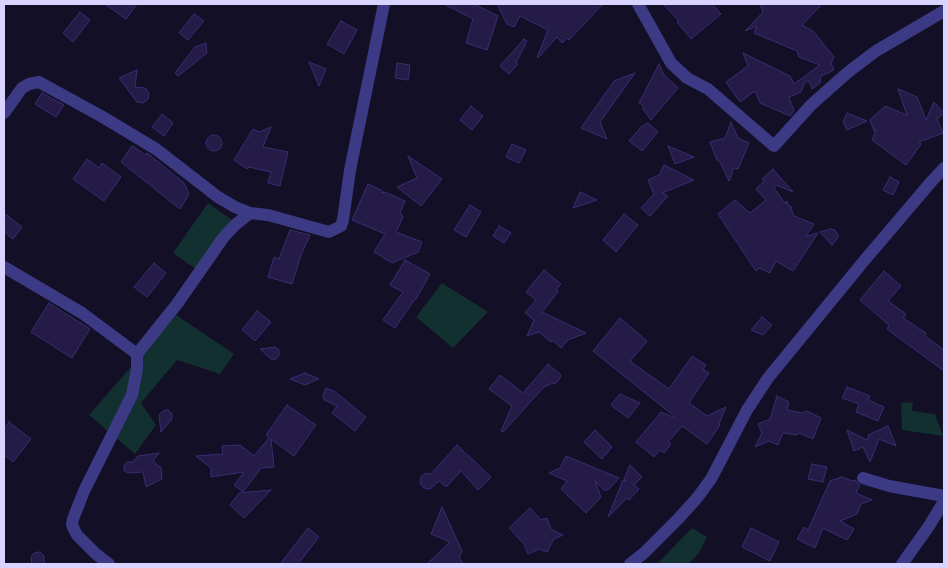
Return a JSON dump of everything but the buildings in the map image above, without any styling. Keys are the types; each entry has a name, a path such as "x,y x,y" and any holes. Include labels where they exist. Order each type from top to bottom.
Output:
{"street":[{"path":"4,113 22,88 39,82 156,149 218,197 250,213 268,215 329,232 341,226 345,213 350,170 384,4"},
{"path":"638,4 671,63 687,78 708,89 774,146 811,105 847,73 876,51 944,11"},
{"path":"630,564 644,553 697,498 711,479 748,410 768,378 863,262 944,168"},
{"path":"109,564 77,535 72,525 84,491 132,395 136,380 137,354 177,304 223,238 250,213"},
{"path":"4,266 82,313 137,354"},
{"path":"862,478 889,486 944,496"},
{"path":"902,564 944,501"}],"green space":[{"path":"208,203 235,222 200,272 173,253"},
{"path":"442,283 488,312 453,348 416,317"},
{"path":"176,315 234,354 220,374 177,360 141,403 156,425 135,454 89,415"},
{"path":"913,402 912,411 935,414 943,436 902,430 901,403"},
{"path":"692,528 707,537 700,551 689,564 657,564"}]}
